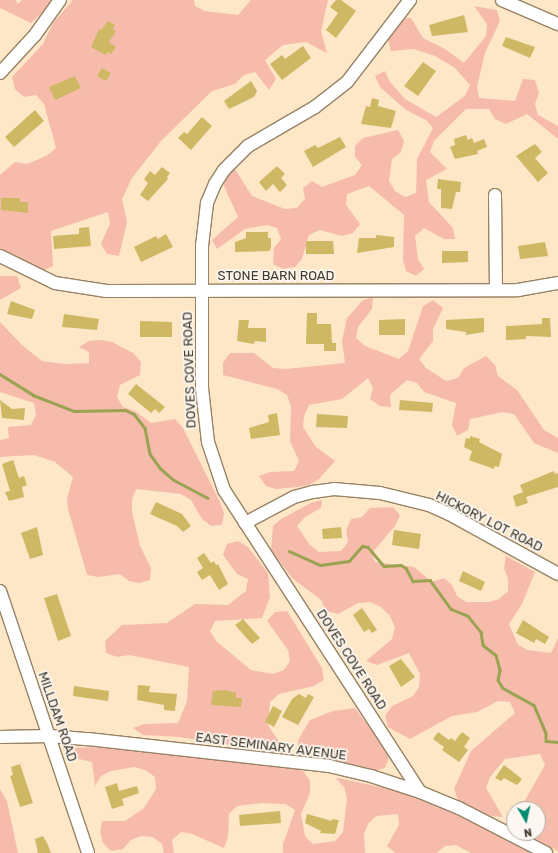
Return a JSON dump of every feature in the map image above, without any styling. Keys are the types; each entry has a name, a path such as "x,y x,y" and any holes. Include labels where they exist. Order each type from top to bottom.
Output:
{"street":[{"path":"0,73 35,35 60,0"},
{"name":"DOVES COVE ROAD","path":"410,0 347,82 315,107 248,146 224,170 207,202 204,221 202,388 208,442 224,490 420,792"},
{"path":"502,0 558,24"},
{"path":"495,195 496,290"},
{"name":"STONE BARN ROAD","path":"0,256 42,278 83,289 496,290 530,289 558,283"},
{"name":"HICKORY LOT ROAD","path":"245,523 294,497 313,492 334,489 380,493 438,509 556,568"},
{"name":"MILLDAM ROAD","path":"0,591 50,736 88,853"},
{"name":"EAST SEMINARY AVENUE","path":"0,737 50,736 330,766 371,776 420,792 458,808 546,853"}],"shaded area":[{"path":"0,0 15,0 18,4 22,0 56,0 31,23 0,8"},
{"path":"73,0 194,0 195,6 205,11 238,15 251,0 328,0 321,31 327,53 306,42 283,45 265,60 276,79 269,90 255,72 244,75 235,84 212,91 161,141 132,178 122,199 127,222 119,256 107,254 101,244 110,223 108,212 51,231 53,266 42,271 0,251 0,175 15,162 27,164 48,155 56,148 44,104 36,95 24,97 15,89 12,77 43,44 53,23"},
{"path":"474,6 497,10 500,21 485,53 477,87 479,98 515,101 523,79 535,80 539,93 535,104 538,115 558,126 558,139 527,114 506,124 495,119 489,109 466,109 434,141 430,152 447,169 426,180 429,202 453,228 455,239 444,239 424,228 415,236 418,259 424,269 416,276 406,271 403,260 404,215 369,186 347,194 346,205 360,224 353,233 342,236 320,230 309,235 302,259 295,267 283,269 273,264 274,248 281,239 277,228 267,225 245,229 217,249 212,240 238,217 224,186 226,174 233,166 252,196 285,209 297,208 305,199 303,188 312,181 322,187 355,175 362,165 355,157 355,146 363,138 398,130 404,141 401,152 392,159 389,181 395,191 405,197 416,193 417,159 433,128 426,120 406,110 380,87 375,76 385,71 390,82 405,99 436,117 465,96 470,85 455,68 435,56 414,49 391,51 388,40 392,27 399,18 411,18 423,38 445,49 464,63 486,36 487,24"},
{"path":"0,276 17,276 21,288 0,300"},
{"path":"373,297 372,309 358,327 356,338 365,346 399,359 408,351 423,306 433,300 443,308 433,329 433,341 419,359 426,368 446,381 458,378 464,368 486,356 495,365 498,376 517,390 544,430 558,438 558,453 534,443 514,414 503,412 470,419 468,430 457,436 452,425 456,403 424,392 417,383 407,380 390,395 391,407 380,406 370,399 373,388 368,378 342,399 309,405 304,416 303,427 316,447 335,461 319,479 309,485 298,487 276,489 266,486 259,476 270,472 294,471 299,461 290,441 291,406 287,395 277,389 223,375 223,363 230,353 254,353 273,368 286,369 345,363 342,341 347,318 362,301"},
{"path":"0,322 23,346 42,361 65,364 89,363 89,352 79,347 89,341 101,340 112,342 133,353 141,362 140,375 120,385 117,397 123,407 135,411 151,423 175,419 183,428 220,502 224,513 222,525 211,526 202,519 191,500 181,494 136,489 132,500 132,512 140,546 151,568 150,580 139,583 129,581 120,574 98,577 87,575 68,509 67,498 73,477 55,462 34,455 0,457 0,440 9,438 8,427 31,425 36,414 34,403 0,392"},
{"path":"322,500 321,508 305,517 297,526 310,545 319,552 341,551 348,542 346,530 351,519 362,517 370,508 393,507 400,515 395,526 372,553 375,562 414,567 432,582 444,578 452,585 457,596 466,602 489,602 499,599 508,591 508,579 504,568 506,556 535,572 522,604 509,624 518,645 528,650 551,653 558,638 558,851 540,841 546,841 546,801 525,801 545,765 540,754 505,759 490,777 486,788 503,817 491,816 458,800 454,789 471,751 515,713 510,702 498,701 477,712 452,716 410,739 388,727 385,716 392,706 413,696 419,687 420,674 409,653 377,665 366,661 392,639 395,627 390,616 381,607 370,602 358,603 338,614 326,611 321,600 292,578 271,550 273,526 281,519 311,503"},
{"path":"238,541 248,547 268,573 270,597 262,618 215,621 210,631 216,641 251,670 273,674 284,670 290,661 288,650 267,621 275,612 287,611 322,668 324,680 314,686 279,694 270,702 268,725 287,754 179,737 143,735 133,728 144,724 178,723 187,701 189,667 129,655 117,657 106,653 105,641 122,625 167,623 195,604 228,605 246,591 248,579 237,574 223,555 227,544"},
{"path":"355,708 384,747 389,758 385,768 374,771 298,751 298,740 310,720 333,711"},
{"path":"109,747 294,767 304,772 310,781 310,793 301,814 305,836 313,844 335,841 343,832 347,798 344,787 336,779 338,778 394,790 468,817 506,835 506,841 521,842 529,853 471,853 456,845 445,846 437,853 395,853 387,846 399,825 398,814 376,816 368,824 364,834 365,853 283,853 283,844 295,810 285,804 261,803 237,806 229,814 228,837 224,848 192,834 181,832 172,840 174,853 164,853 162,844 153,837 141,836 131,840 123,849 111,851 103,843 100,832 102,821 125,821 144,808 156,789 155,777 145,770 134,767 111,771 101,776 95,786 92,762 70,757 62,748"},
{"path":"0,789 7,801 18,853 0,853"}],"building":[{"path":"336,0 341,0 356,11 336,38 326,30 338,13 330,7"},
{"path":"464,15 468,32 432,36 429,25"},
{"path":"108,21 115,25 113,29 116,31 109,42 116,47 111,54 107,52 106,55 91,47 99,29 101,30"},
{"path":"506,37 535,47 530,58 502,46"},
{"path":"303,46 311,58 282,80 270,64 282,55 285,59"},
{"path":"423,62 436,71 418,96 404,86"},
{"path":"102,68 111,73 106,81 97,76"},
{"path":"75,76 81,88 55,100 49,87"},
{"path":"251,81 257,91 254,97 229,109 224,101"},
{"path":"372,98 379,100 378,106 396,111 391,128 361,124 366,106 370,107"},
{"path":"35,110 44,121 14,147 5,137"},
{"path":"202,117 212,126 191,150 178,138 184,132 187,134"},
{"path":"466,135 468,140 472,138 474,143 484,139 487,147 477,151 478,154 455,159 450,147 455,145 454,139"},
{"path":"340,137 346,147 313,167 304,151 315,145 318,148"},
{"path":"535,144 542,152 535,158 548,173 538,182 516,156"},
{"path":"277,166 285,174 281,178 287,185 280,192 273,184 266,191 259,182"},
{"path":"162,167 170,173 167,177 168,179 148,201 140,195 148,183 144,179 150,171 155,175"},
{"path":"438,179 461,182 460,192 456,192 452,209 441,208 441,189 437,189"},
{"path":"1,198 20,198 20,202 28,202 28,213 1,210"},
{"path":"89,227 91,246 54,249 53,236 79,234 79,228"},
{"path":"246,232 268,232 268,238 271,238 271,248 269,251 235,252 235,242 246,238"},
{"path":"166,234 173,247 141,262 134,247 156,236 158,239"},
{"path":"376,235 394,237 394,247 357,253 359,238 376,238"},
{"path":"306,241 333,241 334,254 306,254"},
{"path":"545,242 548,256 520,259 518,246"},
{"path":"442,251 468,251 468,262 442,263"},
{"path":"11,301 35,310 32,319 7,314"},
{"path":"307,313 317,313 317,324 331,324 332,343 336,343 336,351 324,351 324,344 306,344"},
{"path":"64,314 99,319 97,330 62,327"},
{"path":"484,318 484,332 466,335 466,332 446,329 446,320"},
{"path":"542,318 550,318 551,337 526,336 526,339 506,340 506,326 542,324"},
{"path":"405,319 405,335 379,335 379,320"},
{"path":"239,320 249,320 248,328 266,328 266,342 255,341 254,344 237,341"},
{"path":"140,321 172,322 172,337 140,337"},
{"path":"136,384 165,407 159,413 155,409 151,413 128,394"},
{"path":"0,400 12,409 25,408 24,420 2,418"},
{"path":"400,400 433,403 432,412 399,410"},
{"path":"277,413 280,435 251,439 249,428 269,422 268,415"},
{"path":"317,414 348,416 347,428 316,427"},
{"path":"470,436 480,439 479,442 502,454 499,467 495,466 494,469 469,460 472,451 464,447 466,438 470,439"},
{"path":"13,460 19,478 24,476 27,485 22,487 24,497 9,501 5,492 10,491 2,464"},
{"path":"554,471 555,474 558,473 558,487 526,497 528,503 516,507 513,496 523,492 520,485"},
{"path":"156,502 182,514 191,526 183,532 177,526 150,514"},
{"path":"37,527 43,555 30,559 21,533"},
{"path":"341,527 342,538 323,539 322,529"},
{"path":"394,530 421,534 419,549 392,545"},
{"path":"204,553 211,563 214,561 216,565 218,564 228,584 219,590 210,575 202,580 197,572 203,568 197,558"},
{"path":"463,571 485,582 481,591 459,581"},
{"path":"57,594 71,636 58,641 44,598"},
{"path":"362,608 377,630 372,633 369,629 364,632 353,615"},
{"path":"243,619 260,638 252,644 235,625"},
{"path":"523,620 549,637 545,644 536,639 534,643 516,633"},
{"path":"401,659 415,677 401,687 389,666"},
{"path":"138,685 150,686 149,692 177,694 175,711 164,710 164,705 137,700"},
{"path":"74,686 109,691 108,701 73,696"},
{"path":"225,690 236,693 236,698 242,698 241,707 211,705 213,691"},
{"path":"299,694 306,698 308,694 314,697 298,725 282,717 292,699"},
{"path":"273,706 282,711 274,727 265,722"},
{"path":"438,732 449,740 451,738 455,741 462,732 470,738 464,747 468,750 459,762 442,750 444,747 433,739"},
{"path":"20,764 33,803 20,807 10,776 13,775 11,767"},
{"path":"504,765 522,779 517,785 504,778 501,781 495,778"},
{"path":"117,783 119,791 137,786 139,793 122,799 124,805 112,809 105,787"},
{"path":"280,811 281,823 240,826 239,815"},
{"path":"307,814 332,821 332,819 339,820 335,834 320,833 321,831 305,823"},
{"path":"43,836 51,853 38,853 35,839"}],"waterway":[{"path":"0,374 33,395 74,411 125,410 134,414 145,428 150,454 160,468 174,480 208,498"},
{"path":"289,551 320,565 349,561 362,546 368,547 384,566 401,565 406,568 413,581 430,580 451,609 468,616 481,632 483,645 496,655 500,670 498,680 503,688 534,705 546,733 546,741 558,742"}]}
